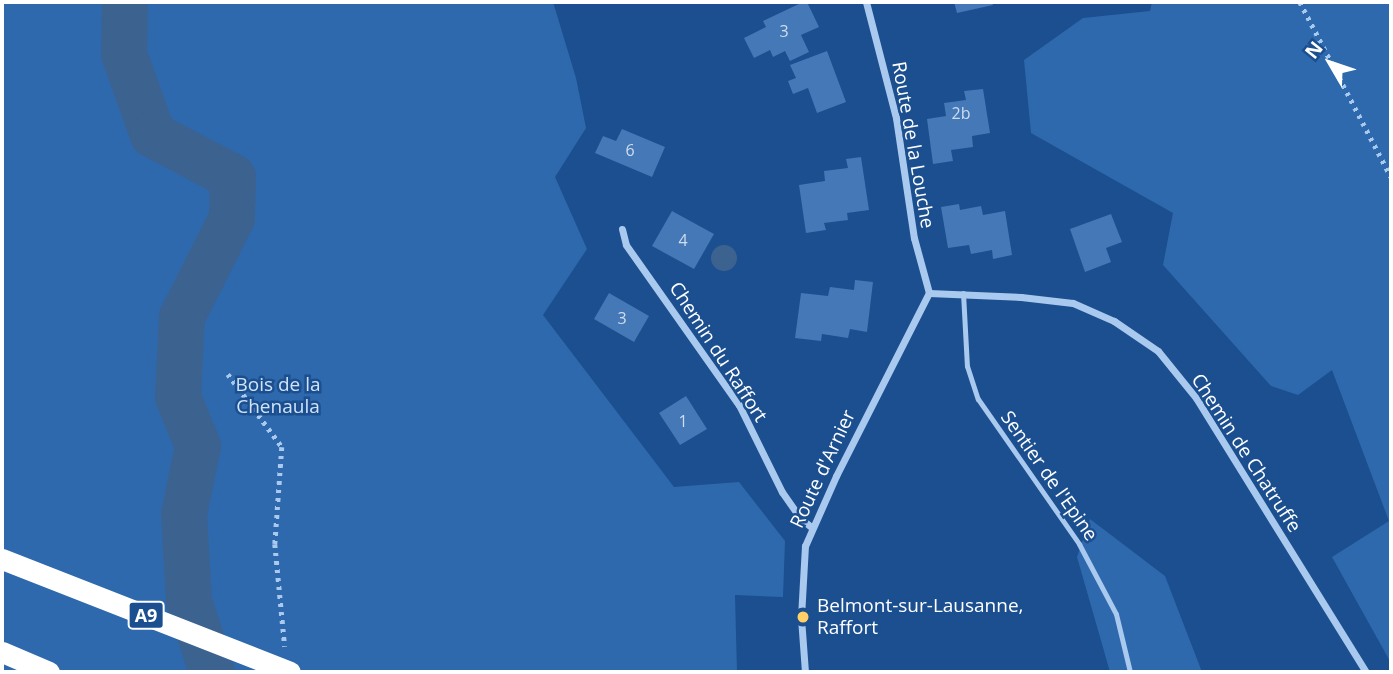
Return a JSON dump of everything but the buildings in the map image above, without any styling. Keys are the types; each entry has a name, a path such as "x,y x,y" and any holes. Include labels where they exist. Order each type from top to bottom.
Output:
{"highway":[{"name":"A9","path":"2,559 288,666"},
{"path":"2,652 49,672"}],"street":[{"name":"Route de la Louche","path":"866,2 896,118 914,238 929,293"},
{"name":"Chemin du Raffort","path":"622,229 626,245 738,405 782,492 811,527"},
{"name":"Chemin de Chatruffe","path":"929,293 963,293 1073,303 1114,321 1157,351 1196,398 1366,672"},
{"name":"Route d'Arnier","path":"805,672 801,617 805,545 811,527 929,293"}],"lane":[{"name":"Sentier de l'Epine","path":"963,293 967,366 978,399 1079,544 1115,614 1130,672"}],"path":[{"path":"1300,2 1391,177"},
{"path":"228,374 282,447 275,544 288,666"}],"green space":[{"name":"Bois de la Chenaula","path":"2,2 553,2 576,78 586,128 555,177 587,249 543,315 674,487 739,482 785,541 783,597 735,595 737,672 2,672"},
{"path":"1152,2 1391,2 1391,663 1332,557 1389,521 1332,370 1298,395 1271,386 1163,265 1173,213 1031,133 1024,60 1083,18 1150,11"},
{"path":"1090,519 1165,576 1202,672 1110,672 1077,557"}],"shaded area":[{"path":"724,245 733,249 737,258 733,267 724,271 715,267 711,258 715,249"}],"waterway":[{"path":"125,2 124,54 153,135 233,177 232,218 182,317 178,397 198,446 184,514 189,601 212,672"}],"place":[{"name":"Belmont-sur-Lausanne, Raffort","path":"803,617"}]}
